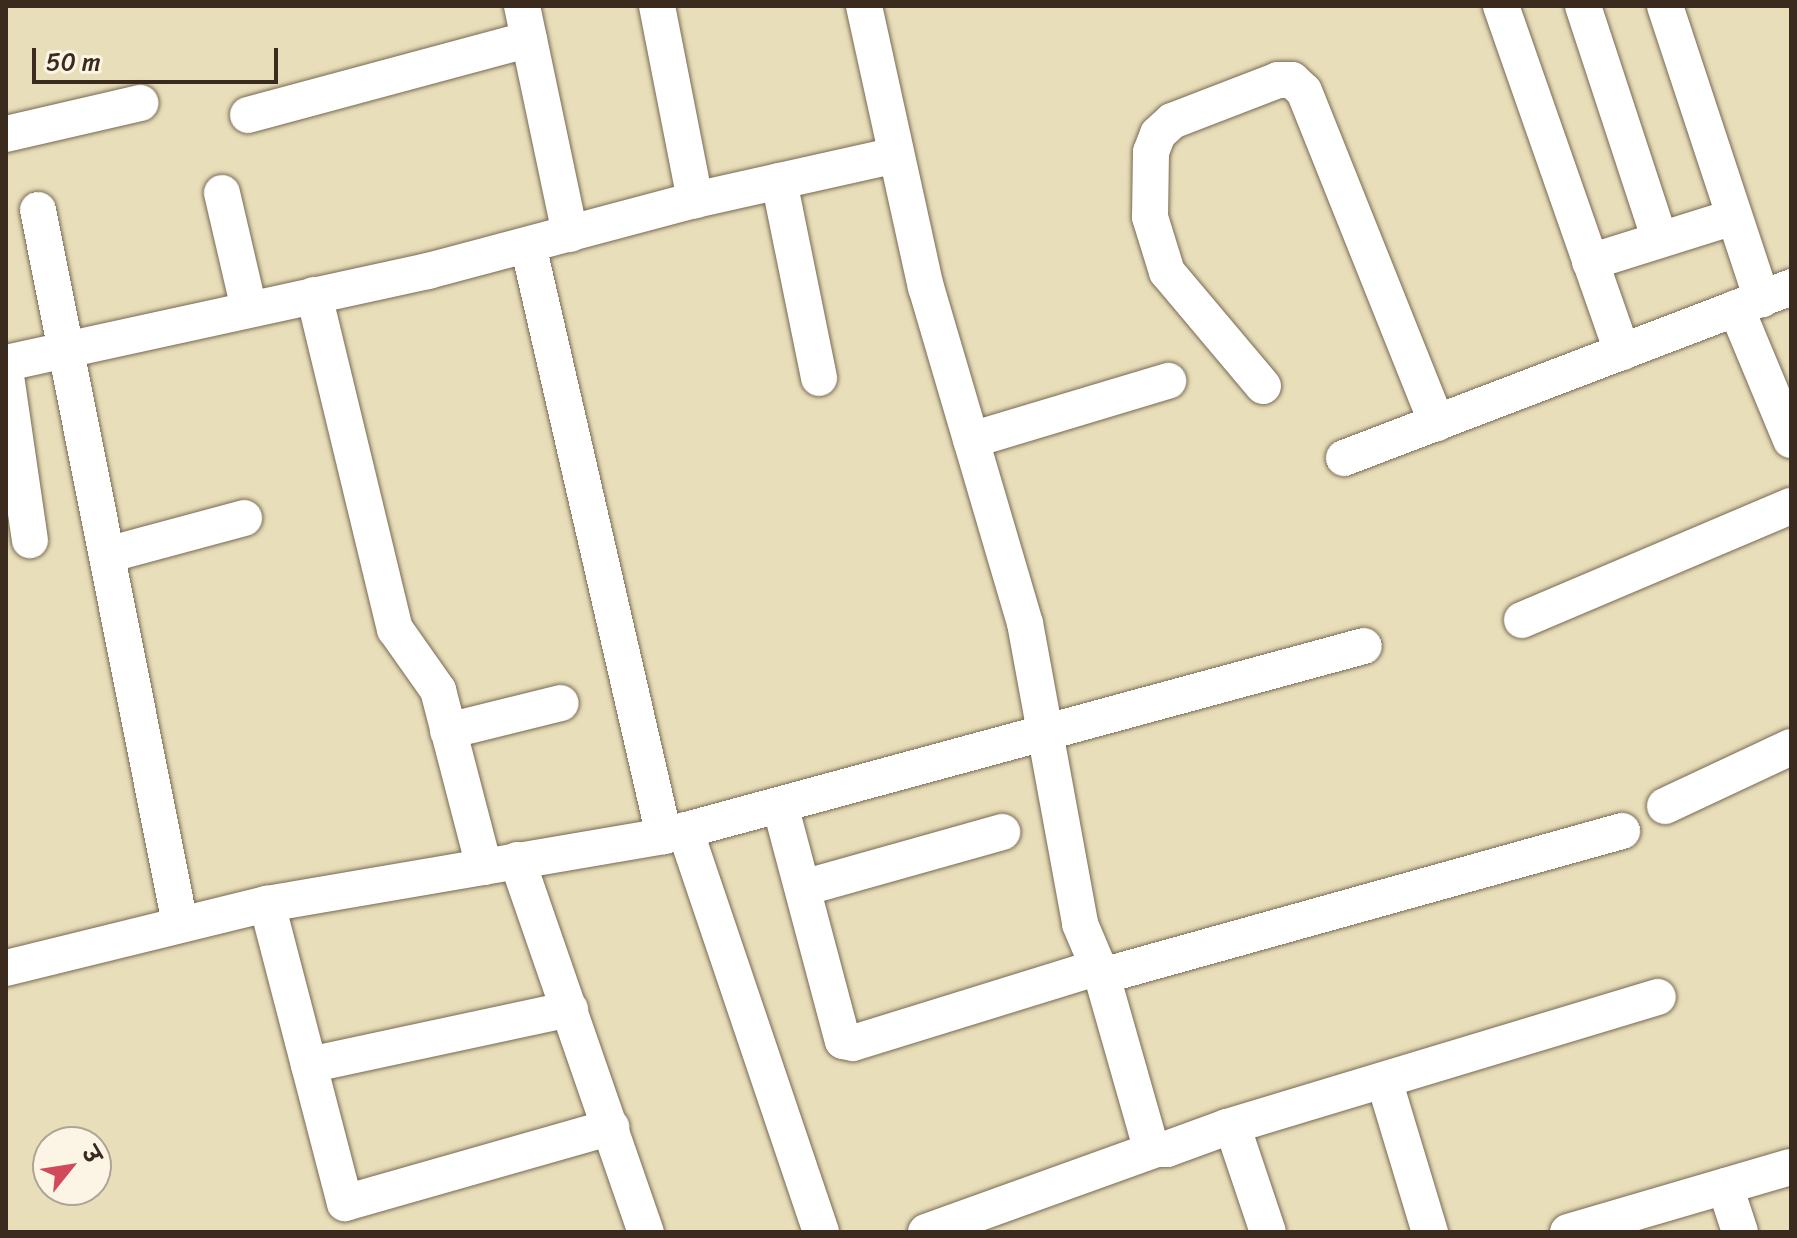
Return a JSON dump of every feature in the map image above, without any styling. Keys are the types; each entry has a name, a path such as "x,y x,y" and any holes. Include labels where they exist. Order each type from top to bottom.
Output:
{"street":[{"path":"657,6 695,200"},
{"path":"864,6 926,287 1025,623 1080,924 1100,972 1156,1149"},
{"path":"1501,6 1622,352"},
{"path":"1583,6 1660,240"},
{"path":"1665,6 1763,298 1791,440"},
{"path":"248,115 525,23 570,234"},
{"path":"1263,386 1167,272 1150,217 1151,152 1158,134 1172,121 1278,80 1292,80 1304,91 1437,423"},
{"path":"6,134 140,103"},
{"path":"6,363 528,245 695,200 896,155"},
{"path":"779,181 819,378"},
{"path":"222,193 249,309"},
{"path":"38,210 180,924"},
{"path":"1590,262 1734,217"},
{"path":"528,245 674,833 821,1232"},
{"path":"314,295 395,629 407,651 433,677 448,731 500,864 570,1009 646,1232"},
{"path":"1344,458 1763,298"},
{"path":"6,376 30,540"},
{"path":"971,440 1168,381"},
{"path":"1522,620 1791,506"},
{"path":"107,555 244,518"},
{"path":"6,968 267,904 674,833 1364,646"},
{"path":"448,731 561,703"},
{"path":"1665,806 1791,747"},
{"path":"780,805 843,1041 853,1043 1100,972 1622,831"},
{"path":"803,888 1002,832"},
{"path":"267,904 345,1203 611,1127"},
{"path":"926,1232 1002,1219 1156,1149 1658,997"},
{"path":"309,1065 570,1009"},
{"path":"1384,1080 1430,1232"},
{"path":"1227,1127 1235,1134 1268,1232"},
{"path":"1581,1231 1791,1167"},
{"path":"1725,1186 1740,1232"}]}
